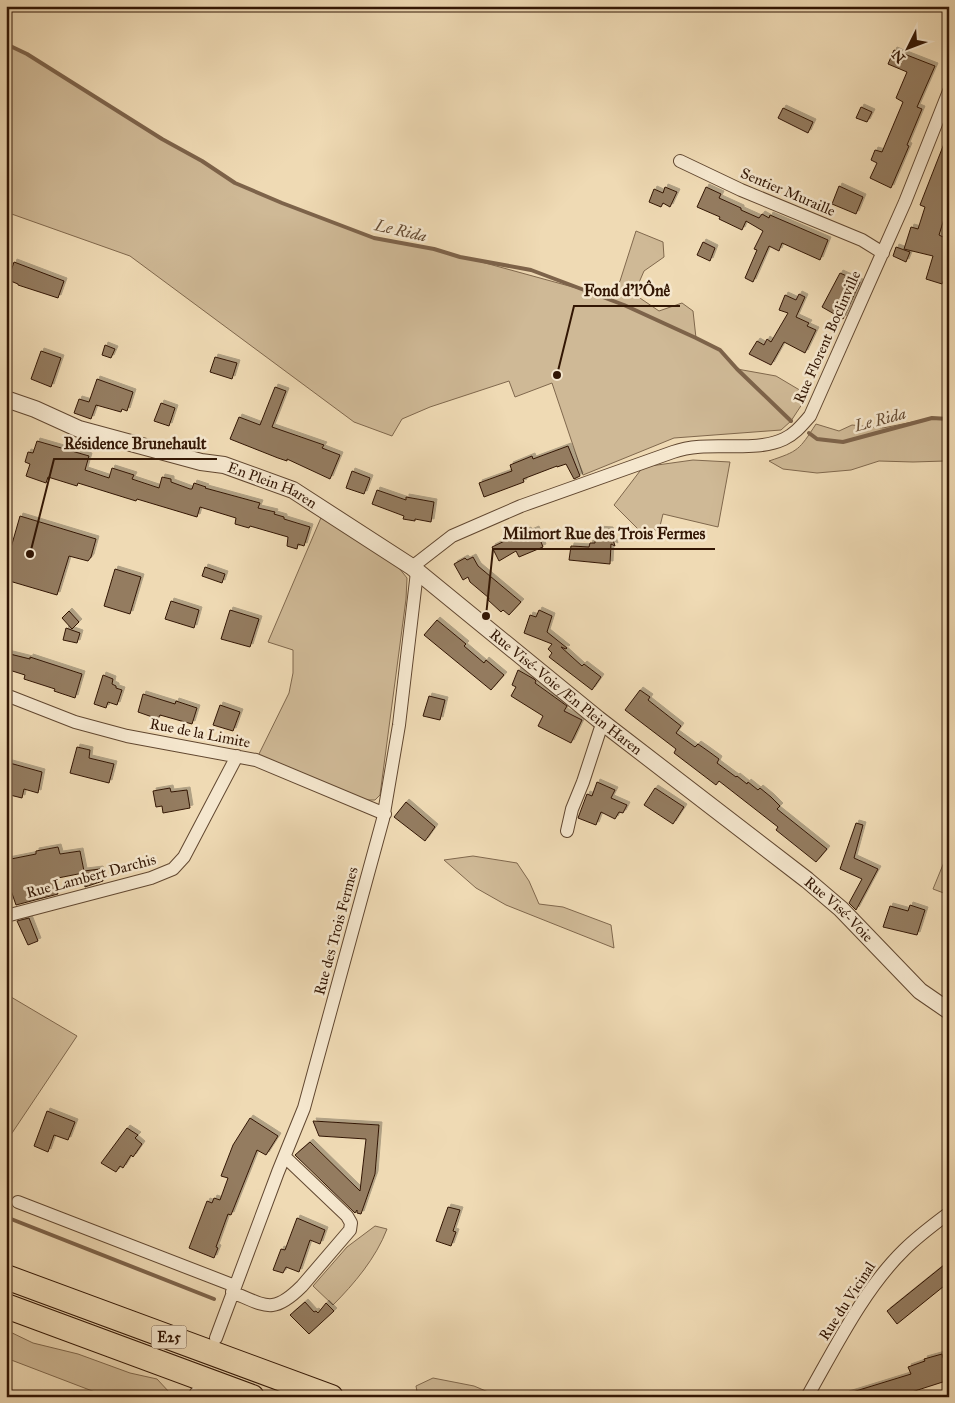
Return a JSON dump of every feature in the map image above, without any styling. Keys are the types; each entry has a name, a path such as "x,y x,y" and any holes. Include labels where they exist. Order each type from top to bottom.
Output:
{"highway":[{"name":"E25","path":"6,1277 331,1397"},
{"name":"E25","path":"6,1306 252,1397"}],"street":[{"name":"Rue Florent Boclinville","path":"414,569 452,536 521,506 685,447 770,444 785,439 799,430 810,416 905,202 949,91"},
{"name":"Sentier Muraille","path":"680,162 862,240 882,253"},
{"name":"En Plein Haren","path":"6,399 35,409 79,429 201,462 224,465 293,490 414,569"},
{"name":"Rue Visé-Voie /En Plein Haren","path":"414,569 604,724 723,815"},
{"name":"Rue des Trois Fermes","path":"216,1338 304,1108 385,814 399,724 414,569"},
{"name":"Rue de la Limite","path":"6,695 75,722 126,736 256,760 385,814"},
{"path":"567,831 572,810 600,730 604,724"},
{"name":"Rue Lambert Darchis","path":"6,916 152,878 173,869 184,857 237,756"},
{"name":"Rue Visé-Voie","path":"723,815 828,898 920,991 949,1011"},
{"path":"18,1202 234,1289 266,1306 280,1304 298,1290 350,1230 351,1223 347,1216 285,1157"},
{"name":"Rue du Vicinal","path":"807,1397 867,1295 887,1268 904,1250 949,1213"}],"shaded area":[{"path":"6,44 27,54 235,183 374,238 434,249 608,298 620,281 636,231 663,242 664,257 644,271 634,294 659,311 682,303 693,311 696,338 720,350 737,369 776,376 808,395 791,421 781,430 674,438 583,475 552,383 515,397 509,381 430,407 402,419 392,436 354,422 130,256 6,212"},
{"path":"932,418 949,419 949,463 945,461 879,461 851,470 817,473 783,469 769,461 793,452 802,444 816,424 839,431 852,425 883,428"},
{"path":"693,460 730,462 718,527 663,514 659,530 638,529 614,505 643,467"},
{"path":"323,513 399,568 407,578 406,599 380,795 375,800 364,800 258,756 289,693 293,673 293,650 268,642"},
{"path":"949,850 949,895 933,889"},
{"path":"473,856 517,863 529,881 539,904 563,907 611,925 614,948 506,905 476,888 444,860"},
{"path":"6,994 77,1036 6,1142"},
{"path":"375,1226 387,1229 377,1250 349,1288 333,1305 313,1286 347,1247"},
{"path":"6,1330 33,1343 78,1354 130,1373 157,1379 170,1393 166,1397 108,1397 6,1358"},
{"path":"433,1378 474,1386 500,1397 418,1397 416,1386"}],"building":[{"path":"894,50 935,66 917,107 922,109 891,188 870,178 877,163 871,160 875,150 882,152 903,102 896,98 907,72 888,64"},
{"path":"861,107 872,112 867,122 856,118"},
{"path":"783,108 813,122 808,133 778,118"},
{"path":"947,136 949,137 949,203 939,235 949,240 949,267 942,284 926,279 933,256 904,249 911,227 918,229 925,207 920,205"},
{"path":"839,186 863,197 856,214 832,204"},
{"path":"665,187 677,192 670,207 663,203 661,207 649,202 654,189 663,193"},
{"path":"706,187 721,194 719,198 759,218 762,214 769,218 770,215 828,240 820,260 782,243 779,251 769,246 753,282 745,278 757,250 754,249 763,231 746,221 742,230 719,219 720,217 697,207"},
{"path":"703,242 715,248 710,261 697,255"},
{"path":"896,247 910,252 906,262 893,256"},
{"path":"14,262 64,281 58,298 8,280"},
{"path":"840,273 860,282 843,319 822,307"},
{"path":"799,294 805,297 796,317 809,323 807,326 816,330 805,353 784,342 771,365 749,354 757,341 764,345 767,339 771,342 788,313 779,310 785,295 796,300"},
{"path":"105,345 115,349 111,358 102,355"},
{"path":"41,351 61,358 51,387 31,379"},
{"path":"215,357 237,363 232,379 210,372"},
{"path":"97,379 133,392 127,411 122,409 121,412 96,405 91,419 74,413 79,399 89,402"},
{"path":"275,387 286,391 272,427 324,445 322,448 340,455 330,479 287,459 287,461 278,458 230,439 239,417 260,425"},
{"path":"161,403 175,408 169,426 154,421"},
{"path":"37,441 89,456 85,470 109,478 112,468 134,475 132,479 159,488 162,477 171,479 171,482 190,489 192,489 194,483 205,488 260,503 258,508 275,512 274,514 284,517 284,519 310,527 304,546 298,544 297,549 287,546 288,537 250,526 249,528 235,524 236,518 200,507 197,517 78,483 77,486 48,477 46,483 26,476 30,464 25,462 28,452 33,453"},
{"path":"568,446 580,476 574,479 566,464 523,479 524,482 484,497 479,483 512,471 510,465 532,456 533,459"},
{"path":"352,471 370,478 364,494 346,488"},
{"path":"377,490 406,500 406,497 434,502 431,522 403,519 404,516 372,504"},
{"path":"20,516 96,539 88,561 69,556 57,595 6,580 6,565"},
{"path":"536,529 543,547 519,557 516,551 499,561 492,547 528,530 529,532"},
{"path":"596,529 610,530 615,546 611,544 610,564 569,560 571,546 589,547 590,543 595,543"},
{"path":"473,557 478,566 521,602 509,615 503,610 501,612 488,600 489,598 470,582 468,577 463,580 454,564 465,558 467,560"},
{"path":"205,567 225,574 222,583 202,576"},
{"path":"115,569 141,577 130,614 104,606"},
{"path":"171,601 199,610 194,628 165,619"},
{"path":"230,610 259,619 250,647 221,639"},
{"path":"539,610 552,616 547,632 567,648 561,647 582,666 584,664 601,677 592,690 549,657 552,653 548,649 552,644 524,633 530,615 536,617"},
{"path":"69,611 79,622 72,629 62,618"},
{"path":"437,620 466,644 464,646 484,663 486,660 504,675 491,690 424,635"},
{"path":"66,628 80,633 77,643 63,640"},
{"path":"6,653 30,659 30,657 82,674 75,698 24,679 25,675 6,669"},
{"path":"518,670 534,679 535,683 567,706 564,711 582,720 571,743 538,726 543,716 511,696 516,687 512,685"},
{"path":"103,675 113,679 112,684 122,690 117,705 108,702 106,708 94,704"},
{"path":"640,690 650,697 648,700 681,726 676,733 695,747 698,744 719,759 717,763 736,777 747,784 748,782 758,790 760,788 780,806 777,809 827,849 816,862 776,830 778,827 719,781 716,785 674,753 676,749 625,710"},
{"path":"143,694 175,704 176,701 197,708 192,724 160,715 158,719 138,712"},
{"path":"429,696 445,700 440,720 423,716"},
{"path":"220,705 240,712 233,731 213,725"},
{"path":"77,747 90,750 89,758 114,764 109,783 70,773"},
{"path":"6,762 42,772 38,793 24,789 22,798 6,794"},
{"path":"597,782 615,790 611,798 627,805 623,813 619,812 615,819 601,812 596,825 578,818 587,794 592,796"},
{"path":"170,788 171,792 187,790 190,808 163,813 162,806 156,807 153,791"},
{"path":"655,788 684,807 673,824 644,805"},
{"path":"406,802 435,827 425,841 394,817"},
{"path":"856,823 863,825 854,858 878,869 856,910 849,903 862,879 840,869"},
{"path":"58,847 60,854 80,851 84,871 100,869 103,881 85,887 83,873 53,879 58,894 16,905 6,876 6,860"},
{"path":"910,905 925,910 917,935 883,927 890,906 908,911"},
{"path":"29,918 38,941 28,945 17,921"},
{"path":"47,1111 75,1122 68,1140 54,1135 48,1152 34,1146"},
{"path":"250,1118 278,1136 266,1155 257,1150 231,1215 228,1214 214,1258 189,1248 207,1201 212,1203 214,1198 220,1200 228,1178 221,1176 233,1145"},
{"path":"313,1121 379,1125 375,1174 361,1214 357,1213 357,1210 355,1213 295,1155 310,1142 360,1191 366,1139 319,1136"},
{"path":"127,1128 138,1135 135,1138 142,1144 133,1157 131,1155 123,1168 120,1166 116,1172 101,1163"},
{"path":"448,1207 460,1210 453,1231 456,1232 451,1246 436,1241"},
{"path":"297,1218 325,1230 320,1244 310,1240 299,1272 286,1267 283,1273 273,1270 281,1249 285,1250"},
{"path":"949,1261 949,1282 897,1324 887,1311"},
{"path":"305,1302 314,1312 318,1313 326,1303 334,1311 309,1334 290,1315"},
{"path":"942,1354 943,1358 949,1356 949,1380 896,1397 846,1397 846,1394 911,1374 908,1367 925,1361 924,1359"}],"waterway":[{"name":"Le Rida","path":"6,44 27,54 235,183 374,238 531,270 624,305 696,338 720,350 791,421"},
{"name":"Le Rida","path":"809,433 817,439 843,442 932,418 949,419"},
{"path":"6,1217 214,1299"}],"place":[{"name":"Fond d’l’Ônê","path":"557,375"},
{"name":"Résidence Brunehault","path":"30,554"},
{"name":"Milmort Rue des Trois Fermes","path":"486,616"}]}
